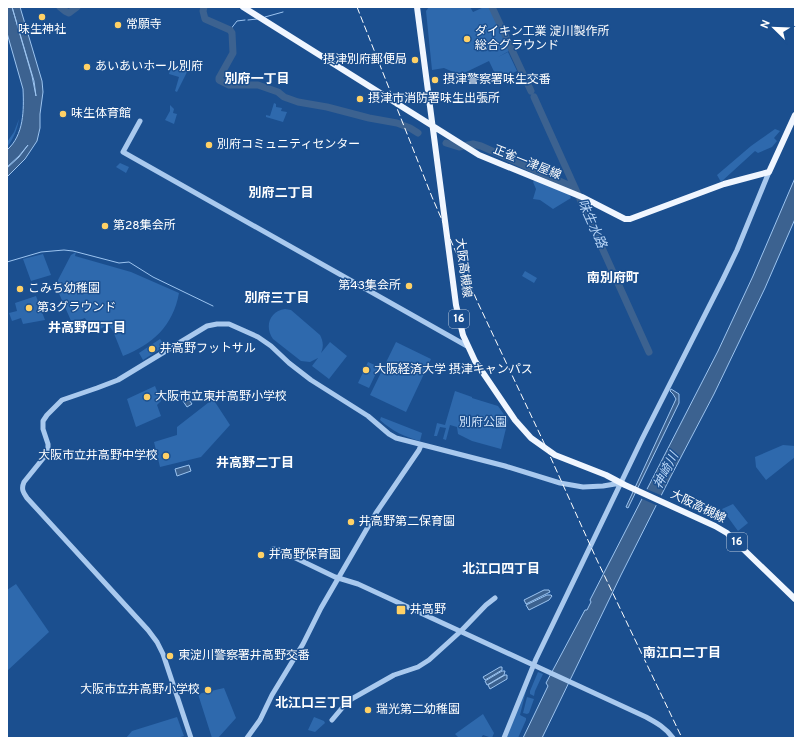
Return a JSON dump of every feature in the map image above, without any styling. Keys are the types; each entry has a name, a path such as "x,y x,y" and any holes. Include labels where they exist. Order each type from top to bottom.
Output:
{"main road":[{"name":"正雀一津屋線","path":"243,7 434,128 487,159 582,196 620,218 627,220 724,184 769,172"},
{"name":"大阪高槻線","path":"417,7 456,305 467,346 487,380 517,423 531,438 555,455 596,471 710,523 727,534 795,599"},
{"path":"769,172 795,115"}],"street":[{"path":"140,121 123,152 467,346"},
{"path":"504,738 535,665 623,484 686,349 733,257 769,172"},
{"path":"191,738 163,654 157,642 27,498 22,490 24,482 45,456 48,449 48,444 43,429 43,421 62,400 118,380 207,326 229,324 252,334 264,342 311,380 368,416 388,434 403,441 505,466 560,483 571,485 603,486 623,484"},
{"path":"247,738 260,720 272,695 303,644 321,608 376,514 421,445"},
{"path":"273,549 279,550 358,584 646,717 667,730 673,738"},
{"path":"332,720 348,701 394,675 418,667 429,660 495,598"}],"green space":[{"name":"ダイキン工業 淀川製作所 総合グラウンド","path":"429,7 470,7 473,12 484,7 491,7 509,51 498,57 508,52 517,71 498,80 489,61 460,75 444,68 432,70 426,11"},
{"path":"172,63 188,70 177,92 175,91 179,77 169,74"},
{"path":"274,103 276,104 276,107 282,108 281,111 287,112 283,122 266,117 266,115 270,116"},
{"path":"170,105 174,109 173,113 177,114 174,124 165,120 170,111"},
{"path":"19,119 15,134 7,147 7,142 14,132"},
{"path":"775,129 780,131 774,138 777,141 772,147 758,153 755,151 721,182 717,175 751,146"},
{"path":"120,163 129,167 126,173 116,167"},
{"path":"535,180 569,194 571,198 553,209 540,200 533,199 536,189 533,182"},
{"path":"76,252 75,256 131,272 179,293 176,305 167,324 144,346 123,356 113,331 108,325 92,333 85,318 72,323 57,289 58,280 71,255"},
{"path":"43,254 51,275 31,281 23,259"},
{"path":"525,271 537,278 534,283 522,276"},
{"name":"第3グラウンド","path":"36,296 45,320 23,324 21,318 12,321 9,313 17,311 15,303"},
{"path":"280,310 291,310 320,335 323,344 321,353 330,342 347,356 329,379 312,366 318,358 310,362 301,361 273,339 269,329 270,320 272,316"},
{"name":"井高野フットサル","path":"160,339 165,346 143,360 139,353"},
{"path":"396,342 431,359 406,412 370,395"},
{"path":"368,362 379,367 369,388 358,383"},
{"path":"155,386 161,401 157,405 161,416 136,427 127,399"},
{"name":"別府公園","path":"455,391 498,406 508,420 501,449 472,441 458,434 457,427 450,425 446,440 443,439 446,428 440,427 437,436 434,436 437,423 445,425"},
{"path":"213,399 230,425 201,457 160,467 154,442 177,435 177,427"},
{"path":"381,417 422,433 420,441 394,430 380,420"},
{"path":"783,445 795,446 795,457 766,480 756,467 755,457"},
{"path":"733,504 748,523 738,531 722,509"},
{"path":"16,584 49,632 7,671 7,590"},
{"path":"538,672 543,674 534,696 530,694 530,691"},
{"path":"528,683 520,715 526,718 526,720 518,738 506,738"},
{"path":"224,688 236,718 218,738 212,738 198,694"},
{"path":"527,697 534,699 529,713 527,714 523,713"},
{"path":"483,714 494,733 492,738 483,735 481,738 459,738 455,734"},
{"path":"177,717 184,736 177,738 126,738 132,731"},
{"path":"314,717 324,721 325,723 315,732 308,730"}],"water":[{"path":"7,7 12,7 20,7 42,81 43,92 40,128 37,141 25,159 7,177 7,168 19,157 28,145 7,167 7,150 17,137 22,122 23,89 7,33","holes":["12,7 34,81 36,96 32,76"]},
{"name":"神崎川","path":"795,178 795,219 765,288 714,394 621,575 542,738 523,738 548,686 546,683 585,610 587,610 591,602 590,600 718,351 753,276"},
{"path":"671,389 679,394 679,403 628,508 626,507 676,399 670,391"},
{"path":"184,392 192,404 187,407 179,395"},
{"path":"189,465 191,471 177,476 175,469"},
{"path":"544,590 549,590 550,592 526,604 524,600"},
{"path":"547,595 552,596 549,600 529,610 526,605"},
{"path":"502,667 502,670 485,680 483,677"},
{"path":"502,671 505,671 504,675 487,685 485,681"},
{"path":"507,675 507,679 490,689 488,685"}],"pier":[{"path":"644,488 663,496 658,506 640,498"}],"waterway":[{"path":"60,7 69,13 77,7"},
{"path":"204,7 203,11 205,19 230,30 232,33 233,53 219,80 229,85 258,85 278,92 284,97 298,102 397,123 418,133"},
{"path":"492,7 531,91"},
{"path":"265,17 283,12"},
{"path":"248,20 257,19"},
{"path":"230,30 237,21 245,20"},
{"name":"味生水路","path":"534,97 649,352"},
{"path":"446,143 459,147 473,144 481,146 575,188"},
{"path":"7,262 41,252 64,250 119,263 129,262 153,277 213,306"}],"railway":[{"path":"357,7 432,197 478,303 596,558 682,738"}],"place":[{"name":"味生神社","path":"42,17"},
{"name":"常願寺","path":"118,25"},
{"name":"ダイキン工業 淀川製作所 総合グラウンド","path":"467,39"},
{"name":"摂津別府郵便局","path":"415,60"},
{"name":"あいあいホール別府","path":"87,67"},
{"name":"摂津警察署味生交番","path":"435,80"},
{"name":"摂津市消防署味生出張所","path":"360,99"},
{"name":"味生体育館","path":"63,114"},
{"name":"別府コミュニティセンター","path":"209,145"},
{"name":"第28集会所","path":"105,226"},
{"name":"第43集会所","path":"409,286"},
{"name":"こみち幼稚園","path":"20,289"},
{"name":"第3グラウンド","path":"29,308"},
{"name":"井高野フットサル","path":"152,349"},
{"name":"大阪経済大学 摂津キャンパス","path":"366,370"},
{"name":"大阪市立東井高野小学校","path":"147,397"},
{"name":"大阪市立井高野中学校","path":"166,456"},
{"name":"井高野第二保育園","path":"351,522"},
{"name":"井高野保育園","path":"261,555"},
{"name":"井高野","path":"401,610"},
{"name":"東淀川警察署井高野交番","path":"170,656"},
{"name":"大阪市立井高野小学校","path":"208,690"},
{"name":"瑞光第二幼稚園","path":"368,710"}],"district":[{"name":"別府一丁目","path":"257,80"},
{"name":"別府二丁目","path":"281,194"},
{"name":"南別府町","path":"613,279"},
{"name":"別府三丁目","path":"277,299"},
{"name":"井高野四丁目","path":"87,329"},
{"name":"井高野二丁目","path":"255,464"},
{"name":"北江口四丁目","path":"501,570"},
{"name":"南江口二丁目","path":"682,654"},
{"name":"北江口三丁目","path":"314,704"}]}
